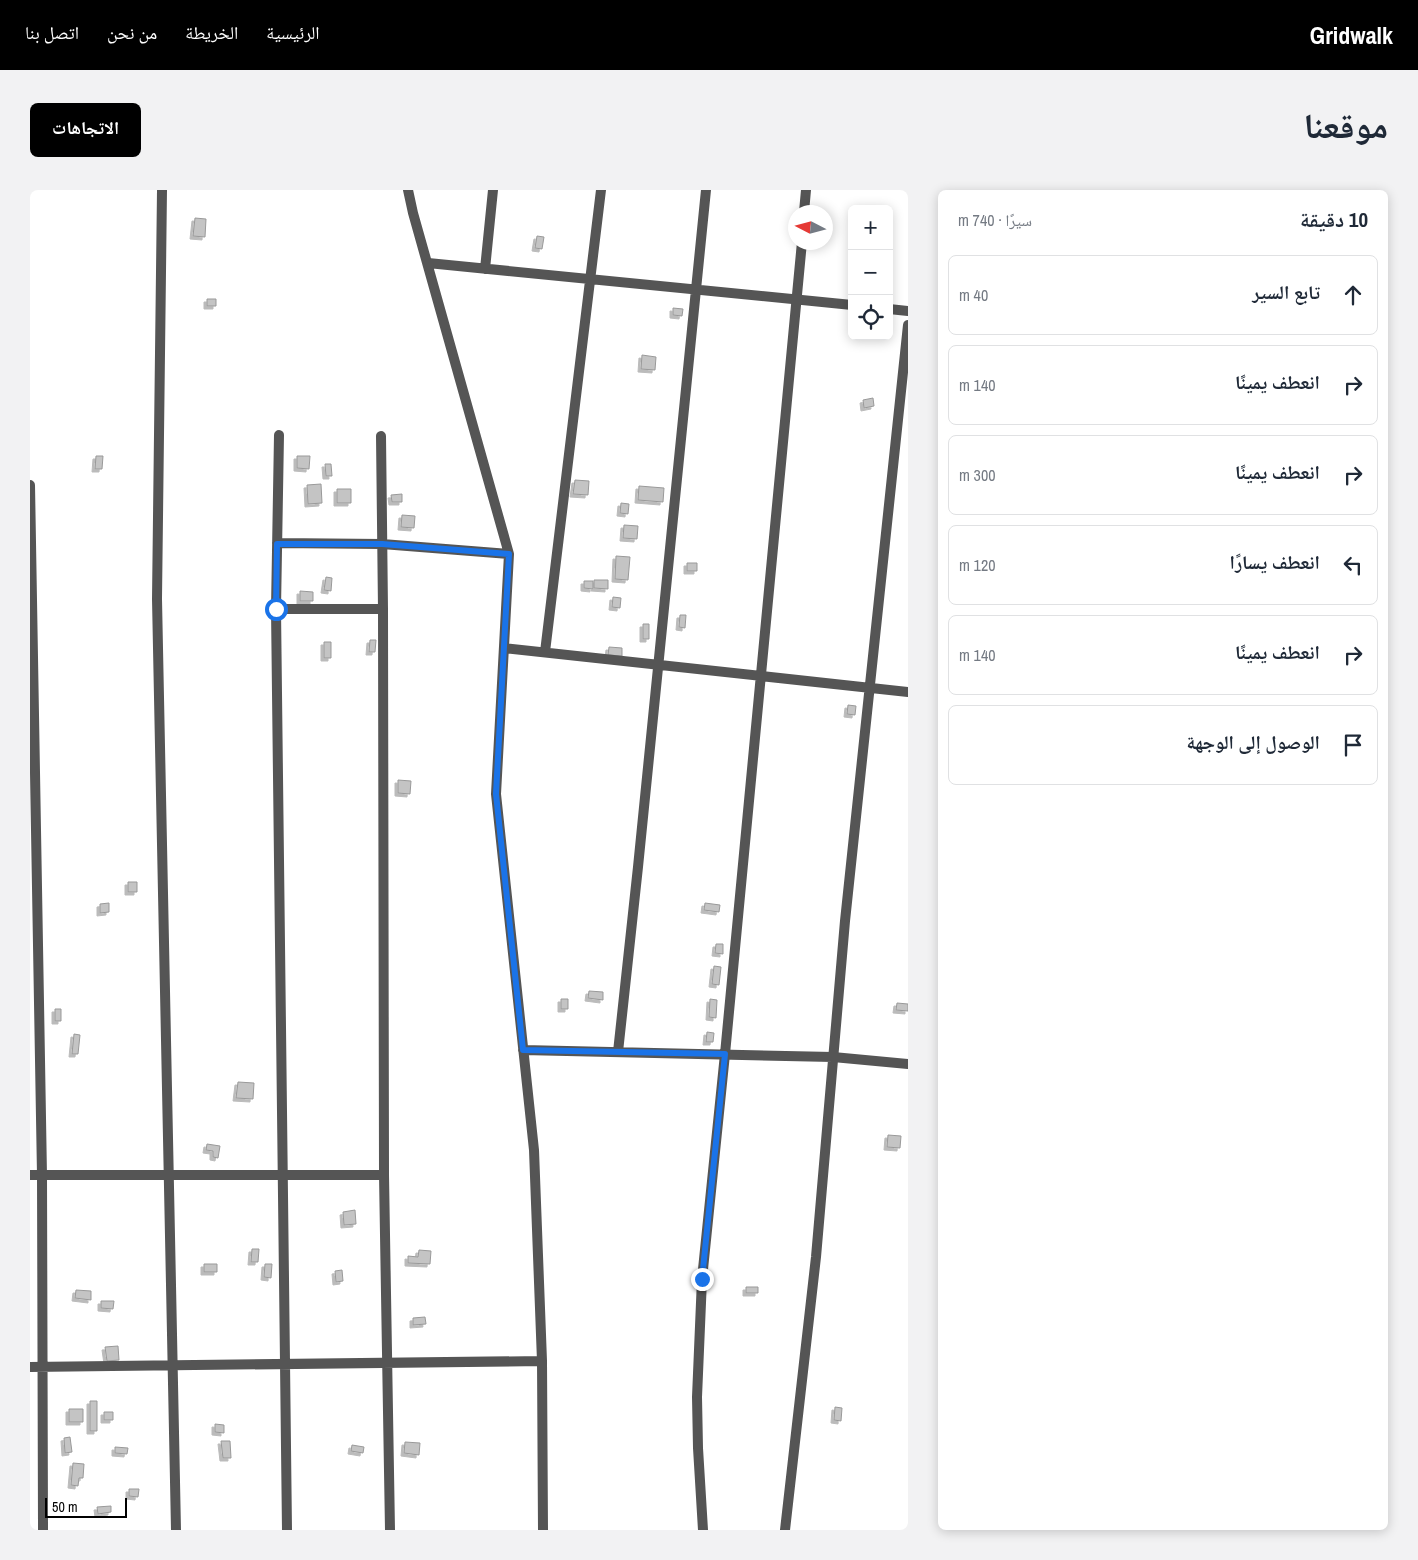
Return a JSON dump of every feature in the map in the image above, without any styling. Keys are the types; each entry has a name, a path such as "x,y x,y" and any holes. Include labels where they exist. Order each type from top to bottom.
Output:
{"street":[{"path":"162,190 157,599 176,1530"},
{"path":"408,190 509,554 496,794 534,1150 542,1361 543,1530"},
{"path":"485,268 493,190"},
{"path":"545,652 601,190"},
{"path":"618,1052 706,190"},
{"path":"805,205 806,190"},
{"path":"703,1530 697,1397 699,1319 705,1240 725,1054 801,250"},
{"path":"428,263 848,305"},
{"path":"893,309 908,311"},
{"path":"785,1530 816,1257 845,921 908,325"},
{"path":"279,435 276,609 287,1530"},
{"path":"381,436 384,1175 390,1530"},
{"path":"30,485 42,1175 43,1530"},
{"path":"277,544 382,544 509,554"},
{"path":"276,609 383,609"},
{"path":"504,648 908,692"},
{"path":"523,1050 833,1056 908,1064"},
{"path":"30,1175 384,1175"},
{"path":"30,1368 542,1361"}],"building":[{"path":"195,218 206,219 205,237 193,236"},
{"path":"537,236 544,237 542,249 535,248"},
{"path":"207,299 216,299 216,306 207,306"},
{"path":"673,308 683,309 682,316 673,315"},
{"path":"642,355 656,357 655,370 641,369"},
{"path":"873,398 874,406 864,408 863,400"},
{"path":"96,456 103,456 102,469 95,469"},
{"path":"297,456 310,456 309,469 297,468"},
{"path":"325,464 331,464 332,476 326,476"},
{"path":"575,480 589,481 588,495 573,494"},
{"path":"321,484 322,503 308,504 307,485"},
{"path":"639,486 664,488 663,502 638,500"},
{"path":"337,489 351,489 351,503 337,503"},
{"path":"402,494 402,502 392,502 391,495"},
{"path":"621,503 629,504 628,514 620,513"},
{"path":"402,515 415,516 414,528 401,527"},
{"path":"624,525 638,526 637,539 623,538"},
{"path":"616,556 630,557 628,580 615,579"},
{"path":"687,563 697,563 697,571 687,571"},
{"path":"326,577 332,578 331,591 324,590"},
{"path":"594,580 608,580 608,589 594,588"},
{"path":"584,581 593,581 593,589 584,588"},
{"path":"300,591 313,592 313,601 300,601"},
{"path":"613,597 621,598 620,608 612,607"},
{"path":"680,615 686,615 685,628 679,627"},
{"path":"643,624 649,624 649,639 643,639"},
{"path":"370,640 376,640 375,652 369,652"},
{"path":"324,642 331,642 331,658 324,658"},
{"path":"609,647 622,648 622,656 608,655"},
{"path":"848,705 856,706 855,715 847,714"},
{"path":"398,780 411,781 410,794 398,793"},
{"path":"128,882 137,882 137,892 128,892"},
{"path":"109,903 109,912 100,913 100,904"},
{"path":"705,903 720,905 719,912 704,910"},
{"path":"716,944 723,944 723,954 715,953"},
{"path":"714,966 721,967 719,985 712,984"},
{"path":"589,991 603,992 603,1000 588,998"},
{"path":"561,999 568,999 568,1009 561,1009"},
{"path":"710,999 717,1000 716,1018 709,1017"},
{"path":"897,1003 908,1004 908,1011 896,1010"},
{"path":"55,1009 61,1009 61,1021 55,1021"},
{"path":"707,1032 714,1033 713,1042 706,1042"},
{"path":"74,1034 80,1035 78,1054 72,1054"},
{"path":"238,1082 254,1083 253,1099 236,1098"},
{"path":"888,1135 901,1136 900,1148 887,1147"},
{"path":"207,1144 220,1146 218,1158 213,1157 213,1151 206,1150"},
{"path":"355,1210 356,1224 344,1225 343,1212"},
{"path":"252,1249 259,1249 258,1262 251,1262"},
{"path":"419,1250 431,1251 430,1264 408,1263 408,1256 418,1257"},
{"path":"204,1264 217,1264 217,1272 204,1272"},
{"path":"265,1264 272,1264 271,1278 264,1277"},
{"path":"342,1270 343,1281 336,1282 335,1271"},
{"path":"746,1287 758,1287 758,1293 746,1293"},
{"path":"76,1290 91,1291 91,1300 75,1298"},
{"path":"101,1301 114,1301 113,1309 101,1308"},
{"path":"425,1317 426,1324 413,1325 413,1318"},
{"path":"118,1346 119,1360 107,1361 105,1347"},
{"path":"90,1401 97,1401 97,1431 90,1431"},
{"path":"835,1407 842,1408 841,1421 834,1420"},
{"path":"69,1409 83,1409 83,1422 69,1422"},
{"path":"104,1412 113,1412 113,1420 104,1420"},
{"path":"215,1424 224,1425 224,1433 215,1432"},
{"path":"70,1437 72,1452 65,1453 64,1438"},
{"path":"221,1441 230,1441 231,1458 223,1458"},
{"path":"405,1442 420,1443 419,1455 404,1453"},
{"path":"352,1445 364,1447 363,1453 351,1451"},
{"path":"115,1447 128,1448 127,1454 115,1453"},
{"path":"73,1463 84,1464 83,1478 79,1478 78,1486 71,1485"},
{"path":"129,1489 139,1489 138,1497 129,1496"},
{"path":"111,1506 111,1512 98,1514 97,1507"}],"route":[{"path":"276,609 277,544 382,544 509,554 496,794 523,1050 725,1054 702,1279"}]}
